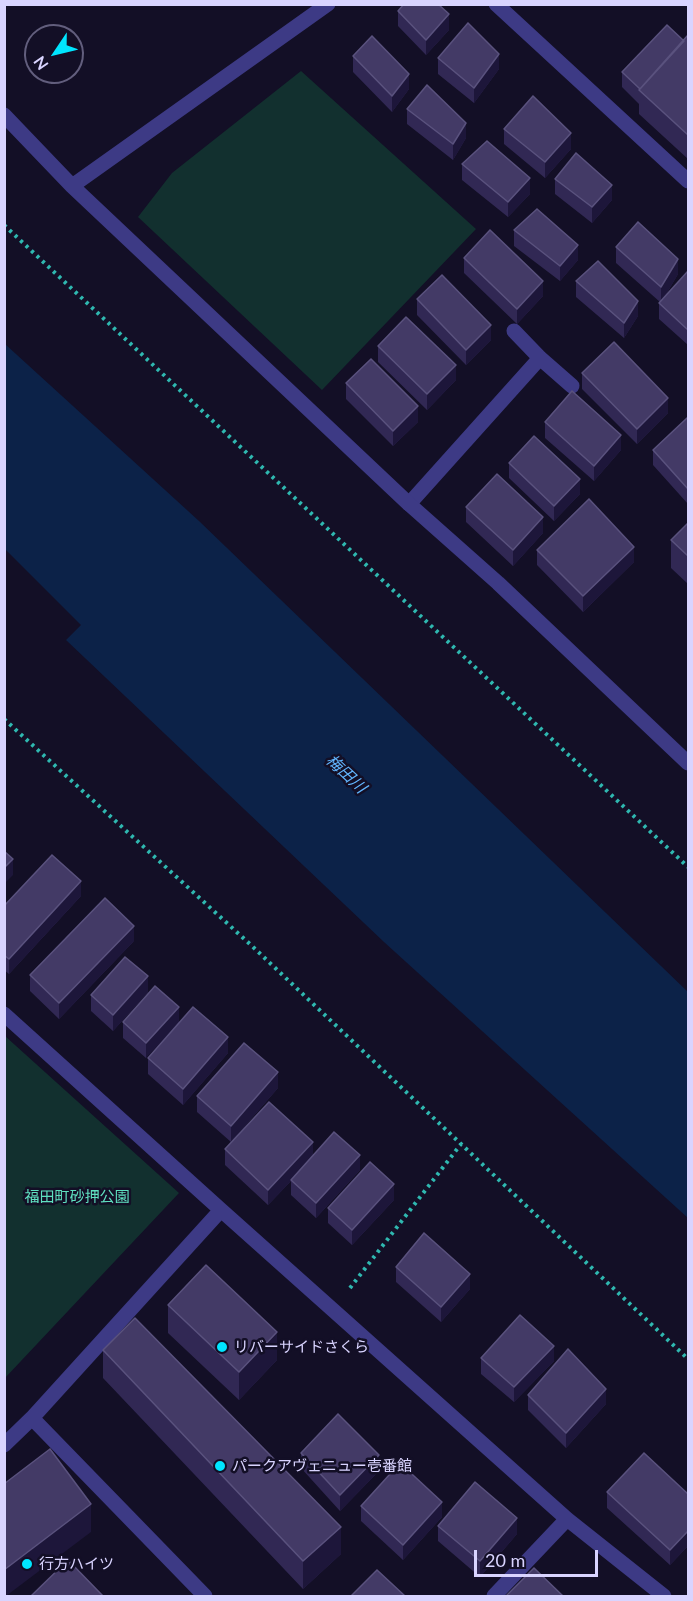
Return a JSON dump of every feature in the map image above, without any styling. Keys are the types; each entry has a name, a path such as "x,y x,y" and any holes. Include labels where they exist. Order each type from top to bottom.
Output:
{"street":[{"path":"72,186 328,4"},
{"path":"496,4 688,181"},
{"path":"4,115 72,186 688,763"},
{"path":"514,331 572,386"},
{"path":"409,504 540,358"},
{"path":"4,1014 567,1519 664,1596"},
{"path":"4,1445 32,1418 221,1210"},
{"path":"32,1418 205,1596"},
{"path":"494,1596 567,1519"}],"path":[{"path":"4,225 688,867"},
{"path":"4,719 252,946 688,1359"},
{"path":"333,1310 461,1144"}],"green space":[{"path":"301,71 476,229 322,390 138,217 172,173"},
{"name":"福田町砂押公園","path":"5,1036 179,1193 5,1378"}],"water":[{"name":"梅田川","path":"5,344 199,521 688,992 688,1218 384,942 66,640 81,625 5,549"}],"building":[{"path":"404,4 438,4 449,14 426,40 398,11"},
{"path":"468,23 499,54 474,88 438,58"},
{"path":"667,25 684,41 640,89 622,72"},
{"path":"688,35 688,135 639,90"},
{"path":"372,36 409,74 392,96 353,56"},
{"path":"427,85 466,123 453,144 407,109"},
{"path":"533,96 571,133 545,162 504,129"},
{"path":"487,141 530,178 508,202 462,164"},
{"path":"576,153 612,185 592,207 555,179"},
{"path":"537,209 578,245 560,266 514,230"},
{"path":"638,222 678,259 661,287 616,247"},
{"path":"490,230 543,281 517,309 464,258"},
{"path":"598,261 638,301 624,323 576,281"},
{"path":"688,271 688,330 659,303"},
{"path":"442,275 491,325 466,350 417,299"},
{"path":"406,317 456,365 427,394 378,346"},
{"path":"614,342 668,398 637,429 582,373"},
{"path":"371,359 418,406 393,431 346,383"},
{"path":"572,391 621,435 594,466 545,422"},
{"path":"687,418 688,420 688,489 653,450"},
{"path":"534,436 580,479 554,506 509,463"},
{"path":"497,474 543,517 513,550 466,507"},
{"path":"589,499 634,547 583,596 537,550"},
{"path":"688,523 688,556 671,540"},
{"path":"4,851 13,859 4,868"},
{"path":"52,855 81,881 9,959 4,955 4,906"},
{"path":"105,898 134,926 59,1003 30,975"},
{"path":"125,957 148,976 113,1015 91,995"},
{"path":"155,986 179,1007 146,1043 123,1022"},
{"path":"193,1007 228,1037 183,1089 148,1058"},
{"path":"244,1043 278,1072 231,1126 197,1096"},
{"path":"269,1102 313,1142 268,1190 225,1149"},
{"path":"334,1132 360,1155 316,1203 291,1180"},
{"path":"370,1162 394,1184 352,1230 328,1208"},
{"path":"424,1233 470,1274 441,1307 396,1267"},
{"path":"206,1265 277,1332 239,1372 168,1305"},
{"path":"520,1315 554,1346 514,1387 481,1358"},
{"path":"135,1318 341,1527 303,1561 103,1350"},
{"path":"568,1349 606,1389 566,1433 528,1395"},
{"path":"338,1414 379,1455 340,1495 301,1453"},
{"name":"行方ハイツ","path":"50,1449 91,1504 4,1570 4,1484"},
{"path":"644,1453 688,1494 688,1531 670,1550 607,1492"},
{"path":"400,1463 442,1502 403,1545 361,1506"},
{"path":"475,1482 517,1518 480,1561 438,1526"},
{"path":"68,1560 103,1596 31,1596"},
{"path":"534,1568 563,1596 506,1596"},
{"path":"377,1570 405,1596 351,1596"}],"place":[{"name":"リバーサイドさくら","path":"222,1347"},
{"name":"パークアヴェニュー壱番館","path":"220,1466"},
{"name":"行方ハイツ","path":"27,1564"}]}
